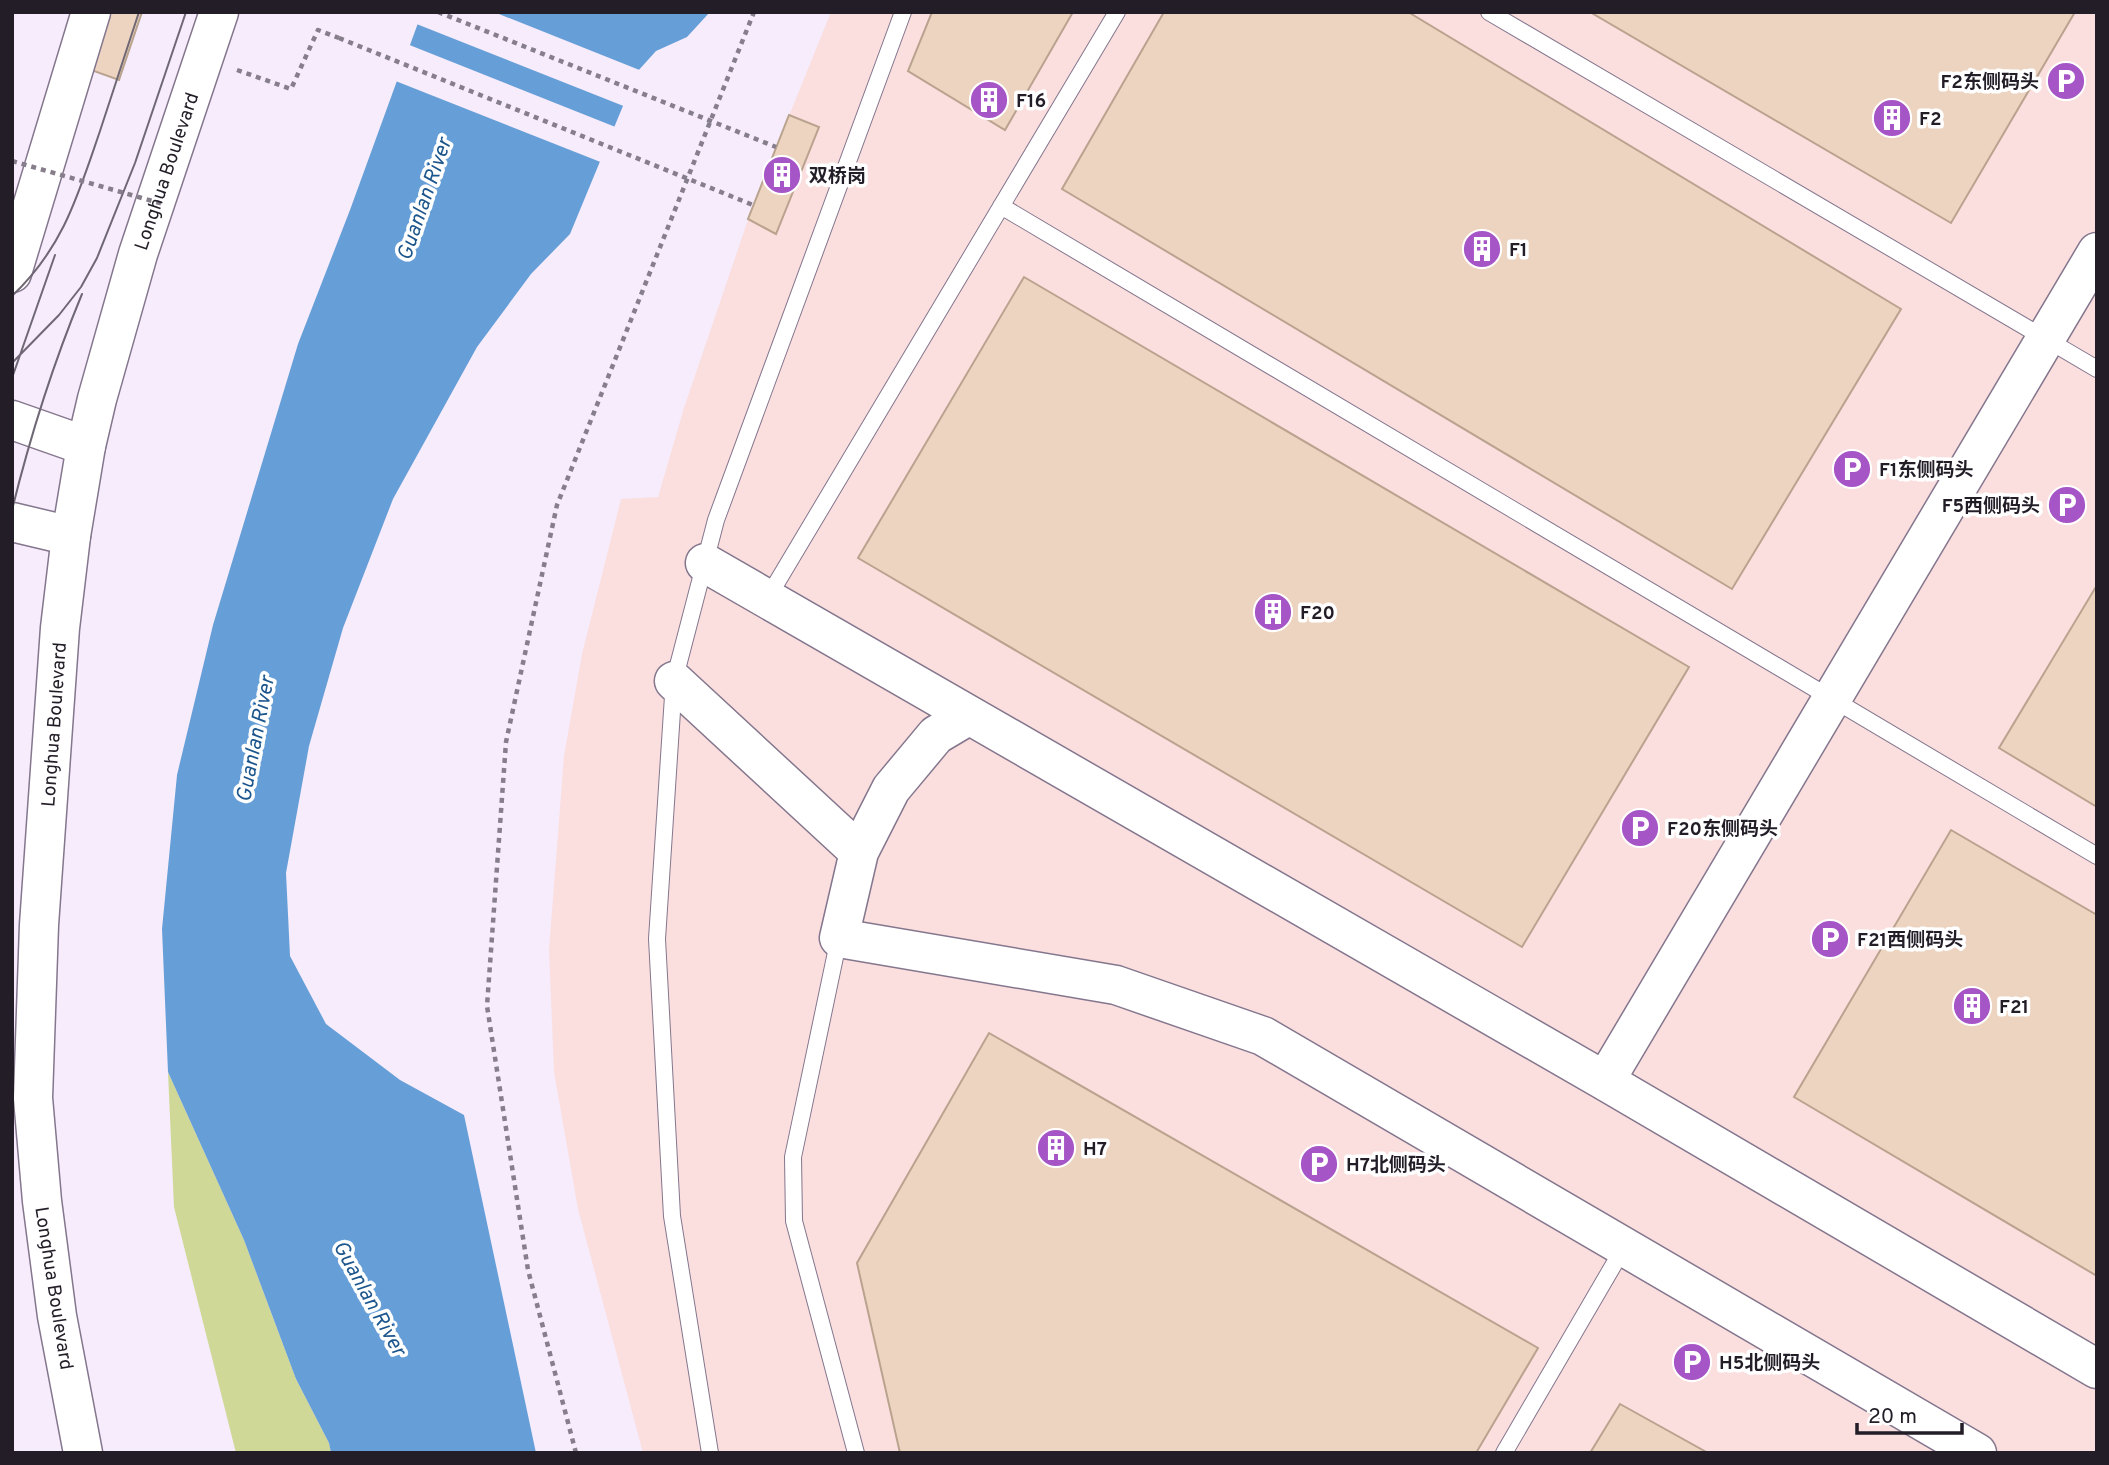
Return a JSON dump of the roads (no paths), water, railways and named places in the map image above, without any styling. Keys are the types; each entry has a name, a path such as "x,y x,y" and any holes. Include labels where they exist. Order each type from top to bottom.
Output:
{"street":[{"path":"12,229 27,169 91,12"},
{"name":"Longhua Boulevard","path":"83,1453 57,1316 42,1200 33,1098 39,925 60,628 71,536 86,446 138,254 219,12"},
{"path":"12,273 27,169"},
{"path":"1605,1081 2097,252"},
{"path":"12,420 86,446"},
{"path":"12,522 71,536"},
{"path":"705,564 1605,1081 2097,1370"},
{"path":"674,681 859,852"},
{"path":"968,716 936,735 891,789 859,852 839,938 1116,985 1263,1036 1977,1453"}],"lane":[{"path":"710,1453 672,1216 657,939 674,681 716,520 903,12"},
{"path":"767,599 1117,12"},
{"path":"1489,12 2097,369"},
{"path":"1001,206 2097,856"},
{"path":"839,938 793,1157 794,1221 856,1453"},
{"path":"1504,1453 1624,1247"}],"water":[{"name":"Guanlan River","path":"422,12 710,12 687,37 656,51 637,72 570,234 531,274 477,347 393,499 343,628 309,746 286,873 290,956 326,1024 400,1080 464,1115 536,1453 331,1453 329,1443 296,1379 244,1240 168,1072 162,929 177,775 213,625 298,344"}],"tram line":[{"path":"12,296 44,259 67,220 139,12"},
{"path":"12,363 59,315 81,287 97,258 135,163 186,12"},
{"path":"12,378 55,255"},
{"path":"12,510 43,401 82,294"}],"place":[{"name":"F2东侧码头","path":"2066,81"},
{"name":"F16","path":"989,100"},
{"name":"F2","path":"1892,118"},
{"name":"双桥岗","path":"782,175"},
{"name":"F1","path":"1482,249"},
{"name":"F1东侧码头","path":"1852,469"},
{"name":"F5西侧码头","path":"2067,505"},
{"name":"F20","path":"1273,612"},
{"name":"F20东侧码头","path":"1640,828"},
{"name":"F21西侧码头","path":"1830,939"},
{"name":"F21","path":"1972,1006"},
{"name":"H7","path":"1056,1148"},
{"name":"H7北侧码头","path":"1319,1164"},
{"name":"H5北侧码头","path":"1692,1362"}]}
